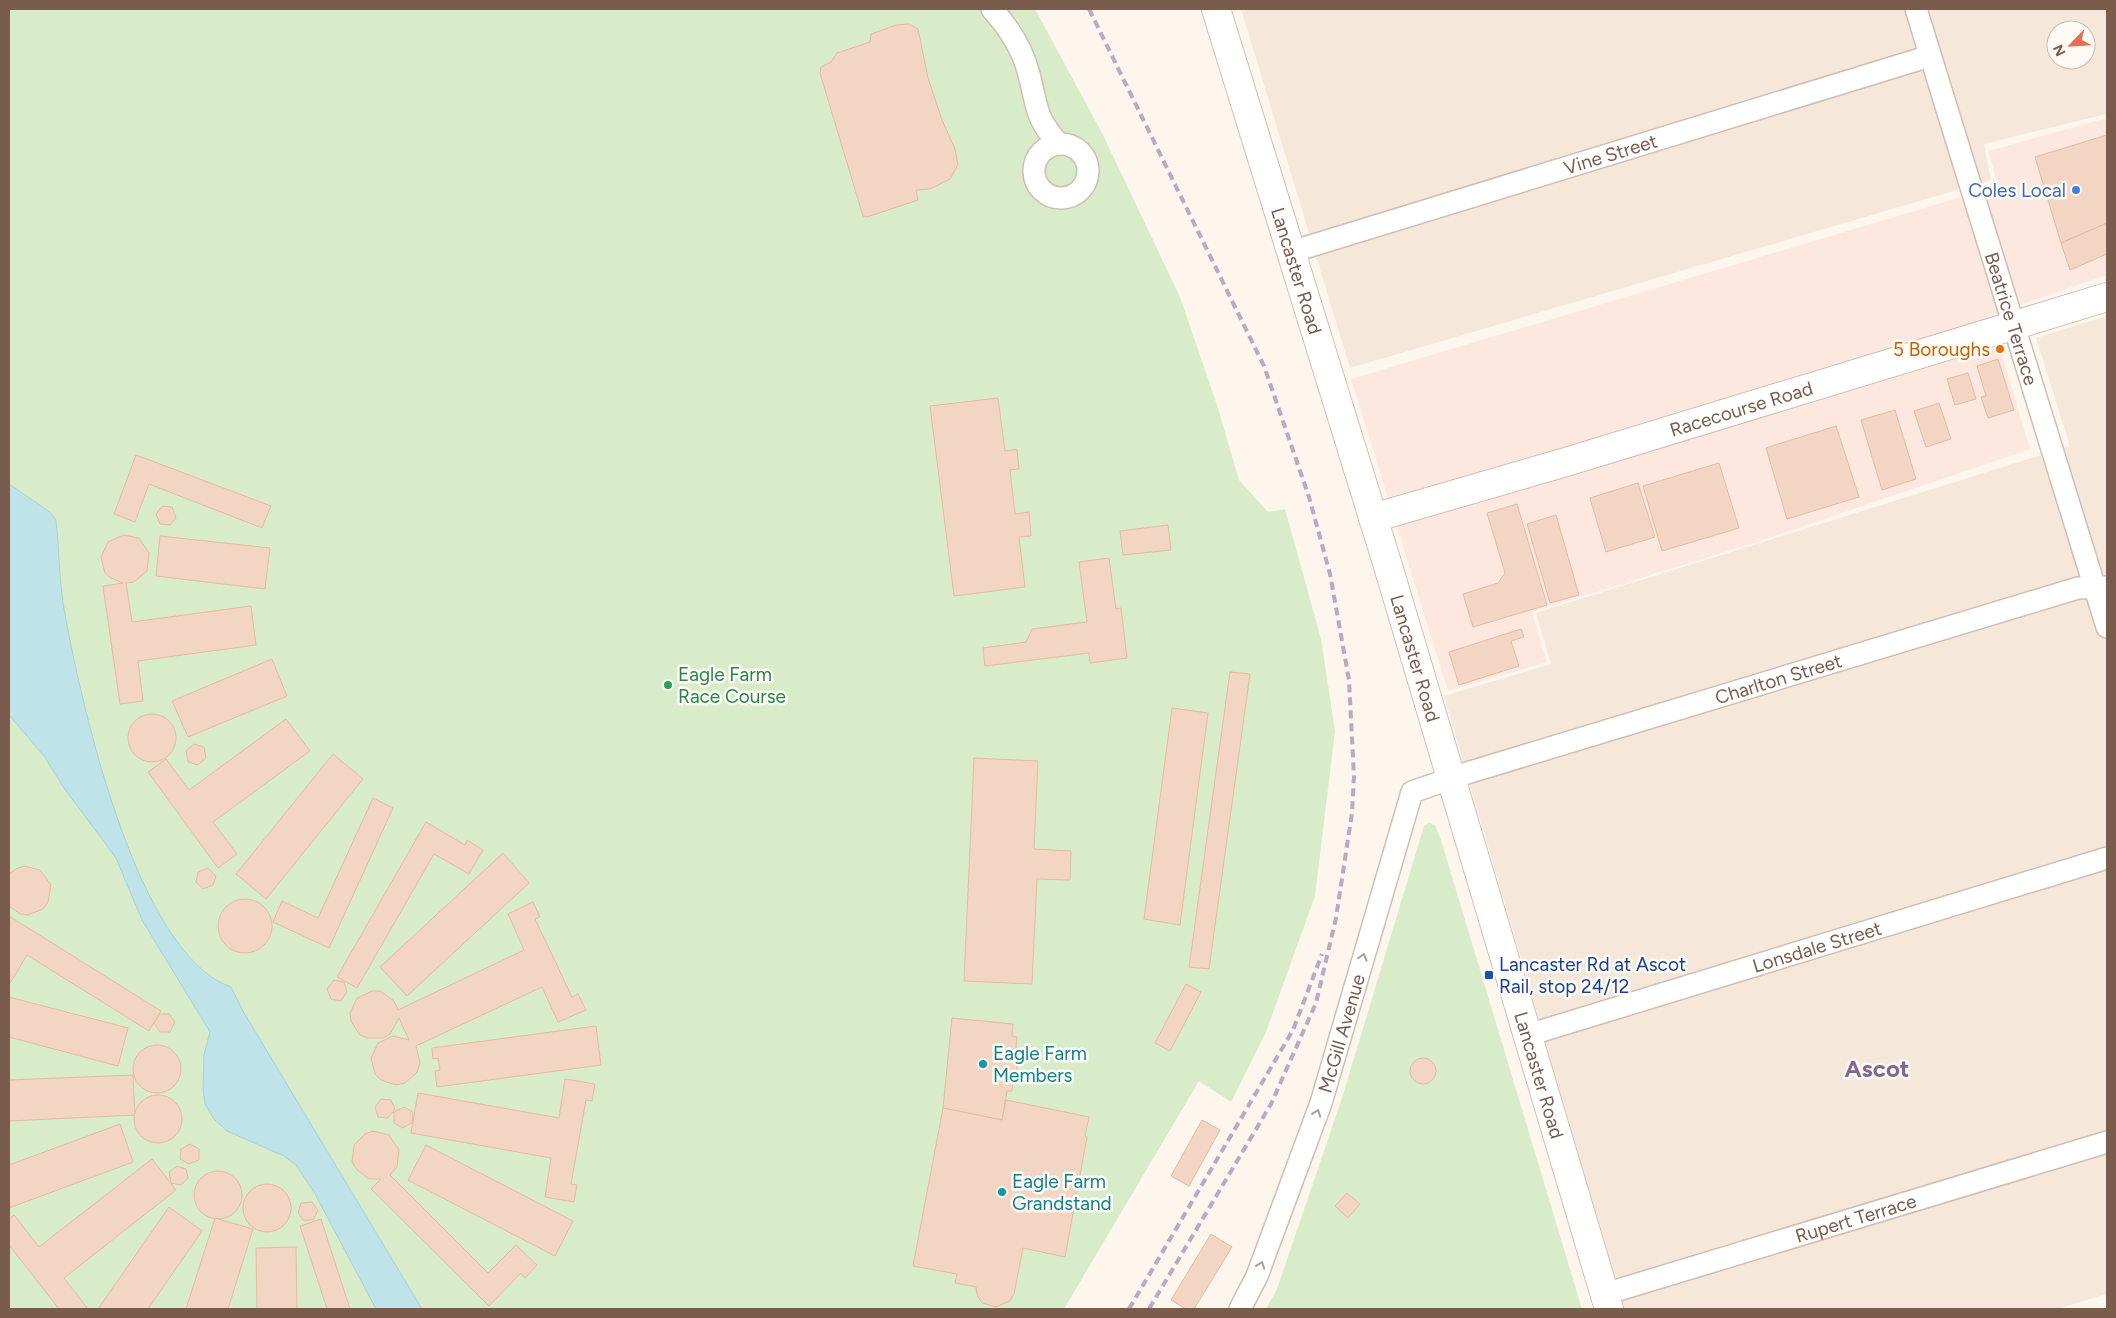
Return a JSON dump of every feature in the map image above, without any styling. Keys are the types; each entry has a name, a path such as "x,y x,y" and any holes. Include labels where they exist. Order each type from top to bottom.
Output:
{"main road":[{"name":"Lancaster Road","path":"1216,9 1373,518 1607,1302"},
{"name":"Racecourse Road","path":"1373,518 1529,473 2107,298"}],"street":[{"path":"992,9 1005,24 1023,55 1036,110 1041,123 1059,144"},
{"name":"Beatrice Terrace","path":"1916,9 2015,326 2101,587 2107,627"},
{"name":"Vine Street","path":"1291,252 1930,56"},
{"path":"1036,110 1033,143 1038,156"},
{"path":"1059,144 1076,149 1087,164 1086,182 1073,196 1064,199 1055,198 1039,188 1033,172 1038,156 1051,146 1059,144"},
{"name":"Charlton Street","path":"1451,778 2078,588 2101,587"},
{"name":"McGill Avenue","path":"1240,1309 1257,1276 1321,1103 1412,792 1451,778"},
{"name":"Lonsdale Street","path":"1528,1035 2107,858"},
{"name":"Rupert Terrace","path":"1607,1302 2107,1142"}],"shaded area":[{"path":"1241,9 2107,9 2107,114 1984,144 1991,180 1350,368"},
{"path":"2107,118 2107,275 1990,315 2030,449 1766,539 1532,612 1547,662 1448,691 1351,379 1948,201 1998,184 1988,151"},
{"path":"2107,316 2107,1294 2056,1309 1624,1309 1444,696 1551,664 1536,613 2070,446 2036,338"}],"green space":[{"name":"Eagle Farm Race Course","path":"9,9 1035,9 1102,133 1180,297 1217,405 1239,480 1268,512 1285,509 1321,639 1335,731 1315,896 1266,1032 1231,1102 1199,1081 1064,1309 9,1309"},
{"path":"1429,823 1435,825 1441,840 1582,1309 1266,1309 1277,1289 1342,1098 1424,826"}],"water":[{"path":"9,484 50,512 56,520 63,603 82,697 117,817 140,875 166,926 197,965 231,987 243,1011 422,1309 376,1309 314,1192 296,1165 284,1156 227,1131 214,1119 205,1104 203,1088 204,1055 210,1032 142,920 116,858 64,788 44,756 9,715"}],"building":[{"path":"909,24 918,29 928,78 942,120 955,149 958,165 950,179 930,189 916,190 918,200 867,217 863,216 820,73 821,67 831,62 837,53 870,42 871,34 896,25"},
{"name":"Coles Local","path":"2107,135 2107,223 2061,243 2035,157"},
{"path":"2107,223 2107,254 2070,270 2061,243"},
{"path":"1998,359 2014,410 1988,418 1981,397 1986,396 1977,366"},
{"path":"1968,373 1976,399 1955,405 1947,379"},
{"path":"998,398 1005,451 1017,449 1019,469 1010,470 1015,514 1029,512 1031,536 1019,537 1025,587 954,596 930,406"},
{"path":"1939,403 1951,439 1926,447 1914,411"},
{"path":"1895,410 1916,479 1882,490 1861,420"},
{"path":"1836,426 1859,497 1787,519 1766,448"},
{"path":"136,455 271,506 262,528 149,484 135,522 114,514"},
{"path":"1719,463 1739,528 1662,551 1643,486"},
{"path":"1638,483 1655,537 1606,552 1590,498"},
{"path":"1517,504 1547,605 1473,627 1463,594 1498,583 1505,573 1487,513"},
{"path":"162,506 172,507 176,518 170,525 160,524 156,514"},
{"path":"1556,515 1579,595 1550,603 1527,524"},
{"path":"1168,525 1171,550 1123,555 1120,531"},
{"path":"123,535 139,538 149,553 147,571 134,582 126,583 132,622 251,606 256,645 138,661 143,701 120,704 103,586 123,583 105,573 101,557 108,542"},
{"path":"160,536 270,548 265,589 156,576"},
{"path":"1109,558 1116,609 1121,608 1127,658 1090,663 1089,653 985,666 983,648 1026,642 1032,629 1087,622 1079,562"},
{"path":"1521,629 1524,637 1511,641 1519,666 1459,685 1449,652"},
{"path":"272,659 287,696 188,737 172,701"},
{"path":"1230,672 1250,674 1209,969 1189,967"},
{"path":"1172,708 1208,713 1180,925 1144,919"},
{"path":"152,714 161,716 169,721 174,729 176,738 174,747 169,755 161,760 152,762 143,760 135,755 130,747 128,738 130,729 135,721 143,716"},
{"path":"286,719 310,751 213,822 237,854 218,868 148,772 166,759 189,790"},
{"path":"194,744 204,747 206,758 198,765 188,762 186,751"},
{"path":"333,754 363,779 266,899 236,874"},
{"path":"974,758 1038,761 1034,849 1071,851 1070,880 1037,879 1032,984 964,981"},
{"path":"373,798 393,808 329,948 273,922 282,901 318,918"},
{"path":"426,822 465,845 467,840 483,850 469,874 434,854 357,988 337,977"},
{"path":"503,853 529,883 407,996 380,967"},
{"path":"24,866 40,870 51,885 48,902 43,909 28,915 20,914 9,906 9,874"},
{"path":"208,868 216,876 213,885 203,889 196,882 198,872"},
{"path":"245,899 255,901 264,907 270,916 272,926 270,936 264,945 255,951 245,953 235,951 226,945 220,936 218,926 220,916 226,907 235,901"},
{"path":"533,902 540,917 535,919 572,997 578,994 586,1010 558,1022 542,987 416,1046 420,1063 417,1072 405,1083 396,1085 381,1080 375,1074 371,1058 378,1043 393,1036 409,1040 399,1018 390,1034 383,1038 367,1038 360,1035 351,1021 350,1013 357,998 372,991 380,991 394,1001 398,1010 524,950 508,914"},
{"path":"9,916 161,1011 149,1031 27,955 9,985"},
{"path":"334,980 344,982 347,992 341,1001 331,999 327,989"},
{"path":"1186,984 1201,992 1170,1051 1155,1043"},
{"path":"9,997 128,1028 118,1066 9,1037"},
{"path":"160,1014 169,1014 175,1022 170,1032 160,1032 154,1023"},
{"name":"Eagle Farm Members","path":"952,1018 1013,1024 1012,1036 1017,1037 1016,1048 1019,1048 1016,1080 1013,1080 1012,1091 1007,1091 1002,1120 943,1108"},
{"path":"596,1026 601,1065 437,1087 435,1071 440,1070 438,1058 433,1059 432,1048"},
{"path":"152,1045 162,1045 174,1052 181,1064 181,1074 174,1086 162,1093 152,1093 144,1089 137,1082 133,1074 133,1064 137,1056 144,1049"},
{"path":"1423,1058 1432,1062 1436,1071 1432,1080 1423,1084 1414,1080 1410,1071 1414,1062"},
{"path":"133,1075 135,1115 9,1121 9,1080"},
{"path":"565,1079 595,1084 592,1101 586,1100 571,1184 577,1185 574,1202 545,1197 551,1158 411,1133 418,1093 559,1118"},
{"path":"153,1095 163,1095 175,1102 182,1114 182,1124 175,1136 163,1143 153,1143 145,1139 138,1132 134,1124 134,1114 138,1106 145,1099"},
{"path":"381,1099 391,1100 395,1109 388,1118 378,1117 375,1107"},
{"name":"Eagle Farm Grandstand","path":"1006,1100 1089,1117 1065,1257 1023,1248 1014,1294 1010,1301 996,1307 982,1303 977,1295 976,1287 955,1283 957,1274 913,1266 943,1108 1002,1120"},
{"path":"404,1107 413,1112 412,1123 402,1128 394,1123 394,1112"},
{"path":"1202,1120 1220,1130 1189,1186 1171,1176"},
{"path":"120,1124 133,1162 9,1208 9,1165"},
{"path":"373,1131 389,1135 399,1150 397,1167 390,1175 488,1273 516,1245 537,1265 525,1278 521,1273 489,1306 371,1189 381,1179 369,1179 356,1169 352,1162 354,1145 365,1134"},
{"path":"190,1144 199,1149 199,1160 189,1164 180,1159 181,1149"},
{"path":"426,1145 573,1221 555,1256 408,1180"},
{"path":"152,1159 176,1190 64,1278 88,1309 59,1309 9,1245 9,1219 14,1215 39,1247"},
{"path":"177,1166 186,1169 188,1178 181,1185 171,1183 169,1172"},
{"path":"213,1171 223,1171 235,1178 242,1190 242,1200 235,1212 223,1219 213,1219 205,1215 198,1208 194,1200 194,1190 198,1182 205,1175"},
{"path":"262,1184 272,1184 284,1191 291,1203 291,1213 284,1225 272,1232 262,1232 254,1228 247,1221 243,1213 243,1203 247,1195 254,1188"},
{"path":"1347,1193 1360,1204 1348,1218 1335,1206"},
{"path":"312,1202 318,1210 314,1219 304,1221 298,1213 301,1203"},
{"path":"169,1207 202,1231 148,1309 98,1309"},
{"path":"215,1218 253,1229 228,1309 186,1309"},
{"path":"321,1219 350,1309 327,1309 300,1226"},
{"path":"1211,1234 1232,1247 1194,1309 1186,1309 1171,1300"},
{"path":"296,1247 297,1309 257,1309 256,1248"}],"railway":[{"path":"1089,9 1264,366 1309,497 1330,574 1349,680 1354,777 1352,813 1336,918 1316,1003 1271,1104 1149,1309"},
{"path":"1129,1309 1293,1030 1322,954"}],"place":[{"name":"Coles Local","path":"2076,190"},
{"name":"5 Boroughs","path":"2000,349"},
{"name":"Eagle Farm Race Course","path":"668,685"},
{"name":"Lancaster Rd at Ascot Rail, stop 24/12","path":"1489,975"},
{"name":"Eagle Farm Members","path":"983,1064"},
{"name":"Eagle Farm Grandstand","path":"1002,1192"}],"district":[{"name":"Ascot","path":"1877,1068"}]}
